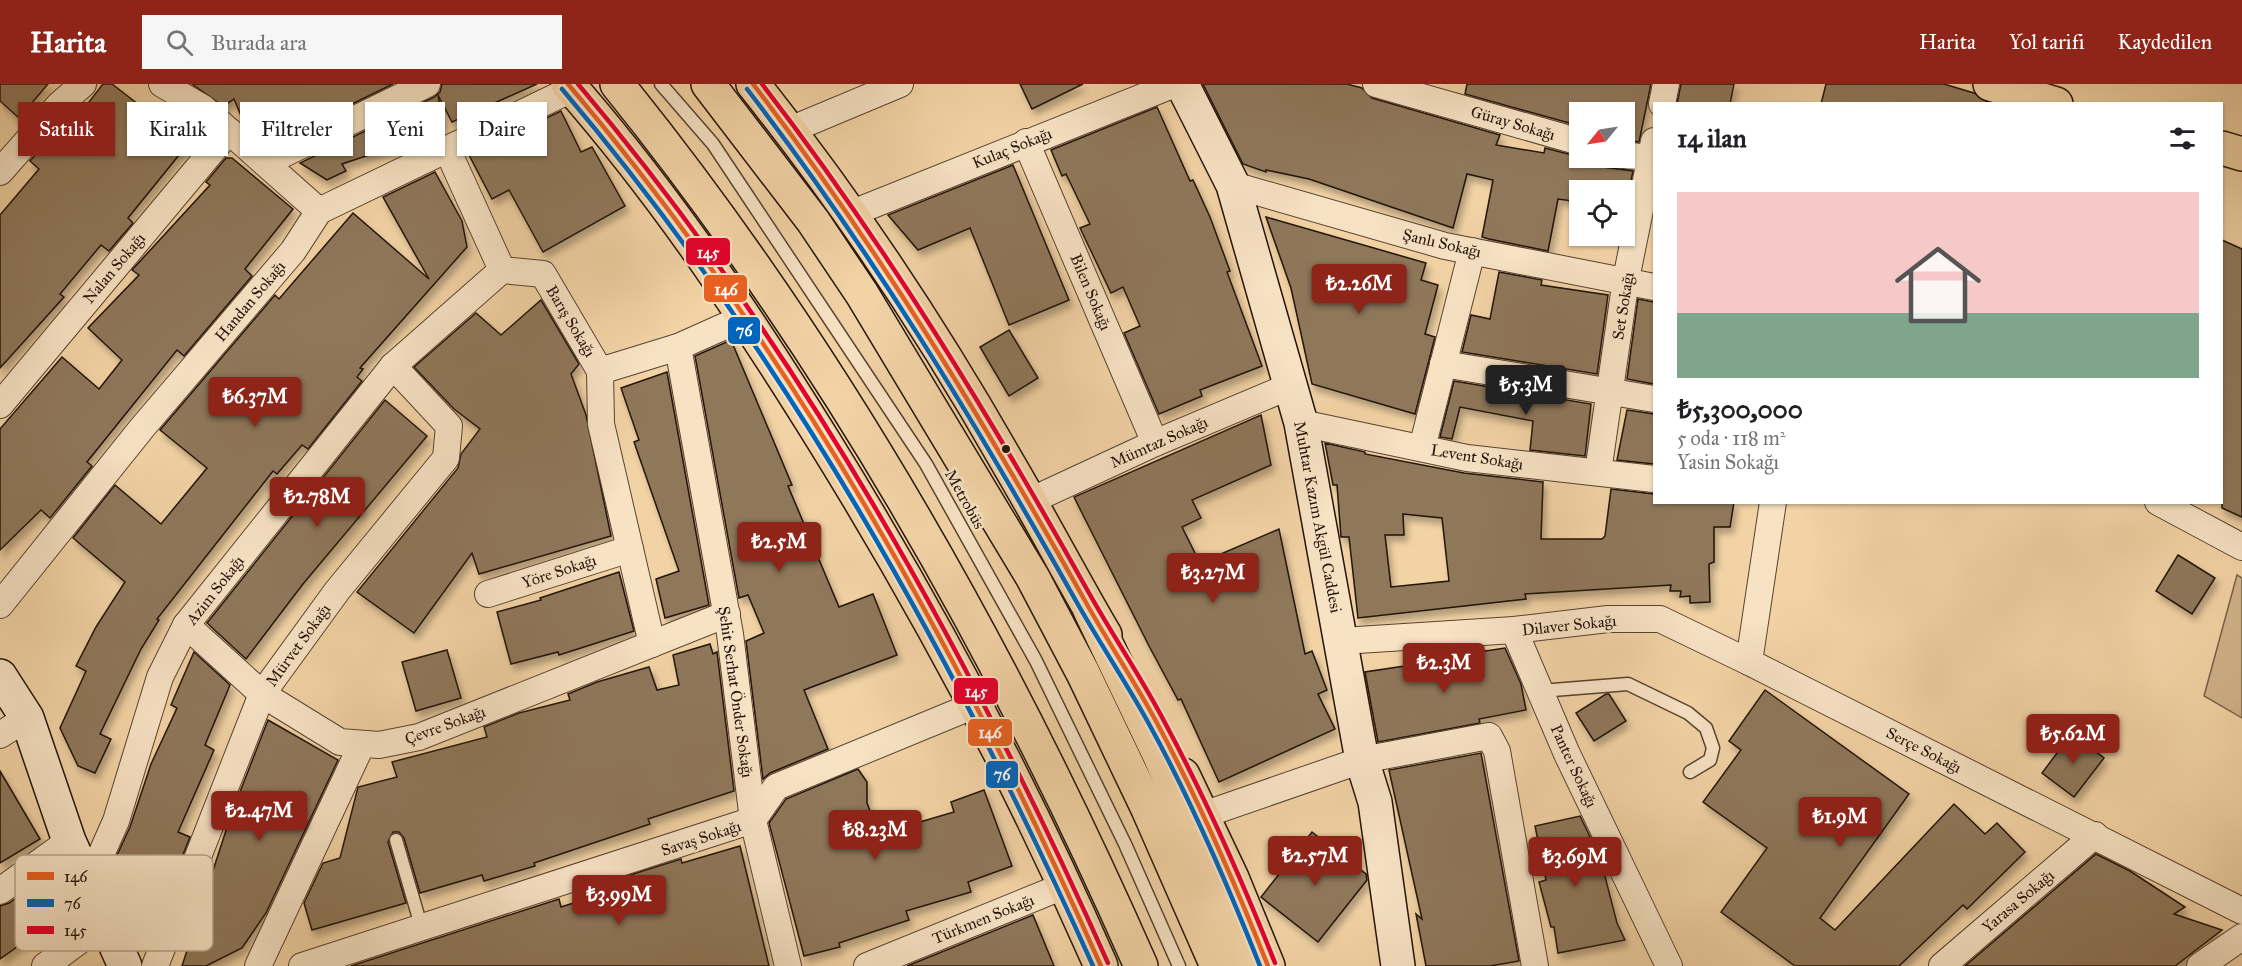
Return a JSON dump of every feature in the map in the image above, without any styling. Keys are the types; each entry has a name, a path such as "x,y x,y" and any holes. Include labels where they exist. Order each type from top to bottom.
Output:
{"main road":[{"path":"618,84 736,239 917,519 1057,786 1141,966"},
{"path":"708,84 813,221 856,285 916,380 1033,578 1083,673 1143,798 1217,966"},
{"path":"753,84 790,130 850,214 972,403 1030,501 1090,610 1157,723 1203,815 1268,966"},
{"path":"1992,84 2047,102"},
{"path":"570,87 676,218 745,317 897,560 975,705 1066,885 1101,966"},
{"path":"1090,610 1160,756 1248,966"}],"street":[{"path":"0,172 59,105 83,84"},
{"path":"162,84 203,108 319,211 570,87"},
{"path":"265,163 427,84"},
{"path":"790,130 900,84"},
{"name":"Kulaç Sokağı","path":"850,214 1175,84"},
{"name":"Muhtar Kazım Akgül Caddesi","path":"1182,84 1233,185 1301,423 1362,760 1376,802 1398,966"},
{"name":"Güray Sokağı","path":"1376,84 1569,139"},
{"path":"1662,102 1666,84"},
{"name":"Nalan Sokağı","path":"0,405 229,131"},
{"name":"Bilen Sokağı","path":"1026,142 1155,443"},
{"path":"447,149 502,270"},
{"path":"1635,154 1653,153"},
{"name":"Set Sokağı","path":"1598,472 1626,279 1653,153"},
{"name":"Şanlı Sokağı","path":"1233,185 1445,246 1626,279 1653,287"},
{"name":"Handan Sokağı","path":"0,605 142,428 293,251 319,211"},
{"path":"1422,448 1472,251"},
{"name":"Azim Sokağı","path":"101,855 116,821 160,676 186,625 393,366 502,270"},
{"name":"Barış Sokağı","path":"502,270 543,274 600,371 601,423 651,645"},
{"path":"600,371 678,347 745,317"},
{"name":"Şehit Serhat Önder Sokağı","path":"678,347 727,614 753,820 788,966"},
{"path":"1443,364 1653,399"},
{"name":"Mürvet Sokağı","path":"199,855 262,694 337,591 446,458 449,426 393,366"},
{"name":"Mümtaz Sokağı","path":"1030,501 1155,443 1290,386"},
{"name":"Levent Sokağı","path":"1301,423 1467,458 1653,479"},
{"path":"1749,662 1773,504"},
{"path":"2162,504 2242,547"},
{"name":"Yöre Sokağı","path":"488,594 630,549"},
{"name":"Çevre Sokağı","path":"186,625 262,694 340,742 379,745 419,737 727,614"},
{"name":"Dilaver Sokağı","path":"1342,641 1514,630 1608,619 1660,619 1749,662"},
{"name":"Panter Sokağı","path":"1514,630 1567,754 1669,966"},
{"name":"Serçe Sokağı","path":"1749,662 2242,911"},
{"path":"0,676 13,727 75,855"},
{"name":"Savaş Sokağı","path":"302,966 753,820 776,787 975,705"},
{"path":"1203,815 1362,760 1490,736 1497,751 1534,966"},
{"path":"258,966 362,744"},
{"name":"Yarasa Sokağı","path":"1942,966 2095,835"},
{"path":"50,855 69,841"},
{"path":"0,891 15,880"},
{"name":"Türkmen Sokağı","path":"867,966 1066,885"},
{"path":"2200,966 2242,937"},
{"path":"45,966 65,951"},
{"path":"118,951 124,966"},
{"name":"Mürvet Sokağı","path":"155,966 161,951"}],"lane":[{"name":"Metrobüs","path":"661,84 713,144 926,464 1036,661 1125,844 1179,966"},
{"path":"1540,691 1628,684 1688,713 1706,728 1713,748 1710,760 1690,772"},
{"path":"396,840 422,929"}],"shaded area":[{"path":"2237,575 2242,578 2242,718 2204,696"}],"building":[{"path":"0,84 48,84 33,102 18,102 18,117 0,101"},
{"path":"103,84 112,84 135,102 127,102 127,156 178,156 128,218 133,223 109,251 101,245 60,294 64,297 0,368 0,215 39,169 30,161 34,156 115,156 115,102 89,102"},
{"path":"192,84 393,84 353,104 240,102 240,113 234,99 228,103 217,102"},
{"path":"442,84 537,84 497,102 457,102 457,120 452,122 445,108 445,102 442,102 438,95 439,102 424,102 440,92"},
{"path":"1020,84 1083,84 1032,109"},
{"path":"1203,84 1347,84 1362,88 1372,98 1500,135 1496,145 1544,153 1545,148 1569,154 1569,168 1610,168 1633,171 1631,180 1569,180 1569,200 1558,199 1548,251 1482,237 1493,180 1467,174 1453,228 1309,179 1266,170 1266,172 1243,164"},
{"path":"1467,84 1651,84 1639,142 1635,141 1635,102 1569,102 1569,123 1465,94"},
{"path":"1681,84 1734,84 1730,102 1677,102"},
{"path":"1826,84 1944,84 1974,93 1987,102 1822,102"},
{"path":"1157,107 1190,181 1193,180 1210,217 1230,271 1227,272 1262,366 1200,390 1202,396 1159,414 1124,333 1140,326 1123,287 1111,293 1080,228 1090,224 1066,174 1062,176 1051,150"},
{"path":"561,111 581,152 592,147 625,206 543,252 509,190 492,199 470,156 547,156 547,118"},
{"path":"365,131 366,156 342,164 346,171 327,180 300,163 314,156 353,156 353,137"},
{"path":"226,158 232,158 293,209 245,269 252,276 184,356 177,350 87,462 92,466 50,518 41,510 0,550 0,429 62,357 99,389 122,360 88,328 139,275 132,270 210,185 206,182"},
{"path":"1013,165 1069,300 1009,325 970,228 918,250 888,215"},
{"path":"435,172 462,221 467,247 360,368 363,369 357,377 362,381 308,449 302,445 277,474 273,471 157,619 159,620 141,649 100,734 111,739 95,773 78,766 60,728 86,671 76,666 96,627 125,582 73,538 115,485 161,524 207,468 160,430 275,295 279,299 353,213 429,279 383,197"},
{"path":"1266,217 1426,263 1421,280 1438,285 1425,334 1435,337 1415,414 1312,384 1291,288"},
{"path":"2223,240 2242,249 2242,517 2222,508"},
{"path":"1499,272 1542,280 1541,285 1608,295 1597,374 1462,352 1471,315 1490,319"},
{"path":"1638,299 1653,302 1653,384 1627,379"},
{"path":"541,300 579,364 571,374 586,415 611,536 479,574 472,553 414,633 357,592 458,468 461,454 480,429 454,409 414,367 476,313 501,335"},
{"path":"1009,330 1038,378 1009,396 980,347"},
{"path":"731,340 792,485 788,486 839,607 873,594 897,655 804,690 828,749 770,773 763,779 746,641 764,633 748,595 739,598 695,356"},
{"path":"667,372 709,605 665,618 656,579 679,571 634,442 639,440 621,388"},
{"path":"1454,381 1591,404 1585,456 1530,450 1533,421 1460,407 1452,439 1440,437"},
{"path":"385,400 427,436 303,584 246,659 207,623"},
{"path":"1627,410 1653,414 1653,464 1617,460"},
{"path":"1261,415 1271,465 1192,500 1201,518 1182,527 1200,563 1279,529 1305,654 1312,651 1327,690 1318,694 1335,729 1219,782 1181,699 1178,700 1149,646 1074,497"},
{"path":"1325,443 1365,452 1365,454 1464,473 1543,482 1541,539 1602,539 1605,536 1611,489 1653,494 1653,504 1734,504 1730,527 1714,527 1714,562 1709,564 1710,602 1690,603 1690,596 1680,597 1681,591 1670,591 1671,585 1525,594 1526,599 1358,618 1349,537 1341,537 1337,485 1333,485","holes":["1403,514 1442,518 1449,581 1391,587 1385,535 1404,535"]},
{"path":"2178,555 2215,578 2192,614 2156,591"},
{"path":"619,572 634,631 559,655 558,652 511,664 497,612 541,600 540,598"},
{"path":"710,644 713,654 717,652 734,791 648,819 650,824 534,863 535,866 484,881 482,875 420,893 404,838 399,832 393,832 388,842 406,903 312,930 304,903 323,863 340,858 358,787 397,777 392,762 487,737 484,727 519,713 570,700 568,694 597,682 649,667 657,690 679,685 673,655"},
{"path":"1505,648 1521,684 1526,710 1479,719 1480,723 1378,742 1365,672 1452,659 1451,656"},
{"path":"447,650 461,698 416,711 402,662"},
{"path":"194,652 230,685 205,745 214,750 178,832 190,837 183,855 117,855 130,827 151,764 177,708 171,705"},
{"path":"1765,690 1909,794 1820,918 1835,930 1954,804 1985,834 1997,823 2025,852 1967,909 1963,905 1899,966 1795,966 1721,912 1767,848 1703,802 1741,750 1729,741"},
{"path":"1609,694 1626,721 1594,741 1576,713"},
{"path":"268,720 338,760 266,913 242,948 206,966 182,966 187,951 213,951 213,870 231,815"},
{"path":"2072,733 2104,758 2074,797 2042,773"},
{"path":"1481,753 1519,961 1490,966 1426,966 1416,914 1422,919 1389,770"},
{"path":"858,769 867,782 867,803 879,834 954,812 951,802 984,790 1012,866 968,882 971,892 906,911 909,920 839,943 840,947 804,956 769,823 786,799"},
{"path":"0,771 40,839 0,863"},
{"path":"1580,816 1591,839 1597,867 1602,865 1617,923 1625,940 1558,953 1554,927 1551,927 1539,882 1546,880 1535,826"},
{"path":"1312,832 1366,874 1367,880 1318,942 1261,897"},
{"path":"740,846 769,966 351,966 559,899 561,907 633,884 630,875 681,859 682,863"},
{"path":"2096,854 2130,871 2185,907 2174,914 2222,930 2175,966 1965,966"},
{"path":"15,899 15,948 0,959 0,906"},
{"path":"1033,915 1054,966 907,966"}],"transit line":[{"name":"146","path":"568,84 649,184 725,288 797,396 865,506 929,618 990,733 1101,966"},
{"name":"145","path":"578,84 658,184 734,287 806,395 873,505 937,617 997,731 1108,963"},
{"name":"146","path":"753,84 843,208 928,336 1139,691 1202,812 1268,966"},
{"name":"145","path":"762,84 808,145 894,269 1014,461 1146,688 1179,750 1223,840 1275,963"},
{"name":"76","path":"562,89 643,189 719,292 790,399 858,509 922,621 982,734 1093,966"},
{"name":"76","path":"747,89 837,212 961,403 1140,708 1194,813 1260,966"}]}
